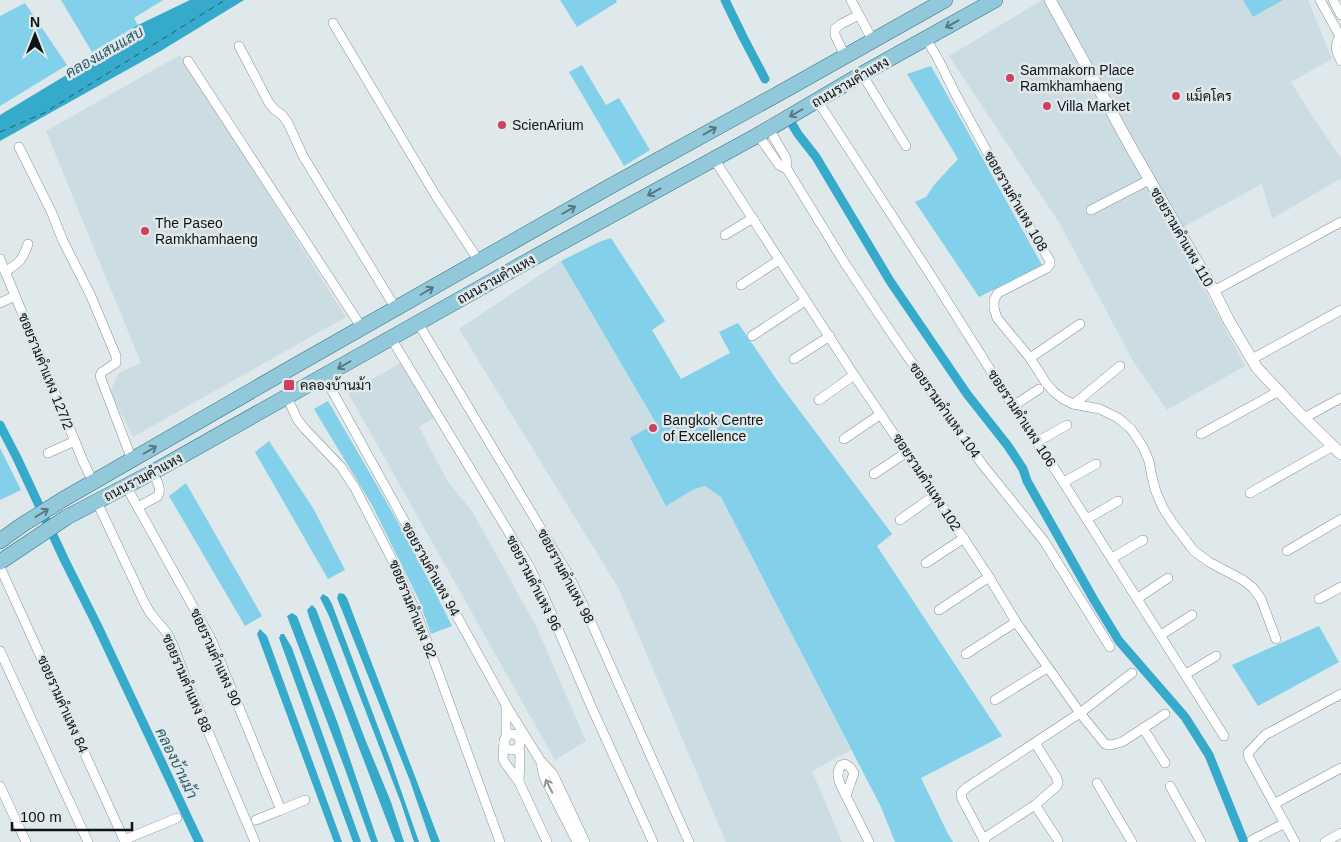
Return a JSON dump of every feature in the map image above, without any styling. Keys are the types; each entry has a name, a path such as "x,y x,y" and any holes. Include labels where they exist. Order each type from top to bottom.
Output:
{"main road":[{"name":"ถนนรามคำแหง","path":"0,541 62,500 362,328 609,187 945,0"},
{"name":"ถนนรามคำแหง","path":"0,562 66,517 153,472 372,348 763,132 995,0"},
{"path":"362,328 372,348"}],"street":[{"path":"851,0 873,41"},
{"name":"ซอยรามคำแหง 110","path":"1050,0 1149,180 1257,368 1337,450"},
{"path":"1320,0 1340,37 1336,42 1336,48 1341,61"},
{"path":"1333,0 1341,15"},
{"path":"845,56 835,35 835,29 859,15"},
{"path":"333,23 436,196 479,262"},
{"name":"ซอยรามคำแหง 108","path":"926,39 938,57 956,95 1015,203 1050,261 1047,268 998,293 994,300 997,318 1030,358 1054,392 1074,404 1100,409 1118,418 1131,429 1143,447 1149,461 1156,492 1172,522 1194,551 1253,588 1261,599 1276,639"},
{"path":"239,46 270,103 288,123 303,156 396,309"},
{"path":"188,62 362,328"},
{"path":"862,74 906,146"},
{"name":"ซอยรามคําแหง 106","path":"817,100 1013,406 1064,482 1224,736"},
{"name":"ซอยรามคําแหง 104","path":"763,132 786,158 787,169 844,262 892,334 982,464 1044,541 1110,646"},
{"path":"19,147 90,294 116,356 116,363 102,372 100,376 132,460"},
{"name":"ซอยรามคําแหง 102","path":"714,159 805,301 964,538 1016,622 1080,713 1106,744 1111,745 1122,742 1165,714"},
{"path":"1092,210 1149,180"},
{"path":"725,235 753,218"},
{"path":"1214,291 1341,222"},
{"path":"5,272 23,257 28,244"},
{"name":"ซอยรามคำแหง 127/2","path":"0,259 93,482"},
{"path":"741,285 779,260"},
{"path":"0,303 15,296"},
{"path":"752,336 805,301"},
{"path":"1252,359 1341,310"},
{"name":"ซอยรามคําแหง 98","path":"418,323 568,574 689,842"},
{"path":"1030,358 1080,324"},
{"path":"794,359 830,336"},
{"name":"ซอยรามคําแหง 96","path":"391,338 528,564 653,842"},
{"path":"1074,404 1120,366"},
{"path":"819,400 854,375"},
{"name":"ซอยรามคําแหง 94","path":"324,376 506,704 540,760 553,774 586,842"},
{"path":"1013,406 1039,389"},
{"path":"1201,434 1278,391"},
{"name":"ซอยรามคําแหง 92","path":"287,397 301,424 341,467 355,488 398,571 418,616 500,842"},
{"path":"1304,418 1341,398"},
{"path":"844,439 881,414"},
{"path":"1037,442 1066,425"},
{"path":"48,453 75,441"},
{"path":"1250,493 1337,450"},
{"path":"874,474 907,452"},
{"path":"1064,482 1096,464"},
{"path":"138,507 160,494 153,472"},
{"name":"ซอยรามคำแหง 90","path":"126,486 211,639 281,810"},
{"path":"900,520 935,495"},
{"path":"1087,519 1118,501"},
{"name":"ซอยรามคำแหง 88","path":"97,502 144,602 167,633 173,645 255,842"},
{"path":"1287,551 1341,520"},
{"path":"926,563 964,538"},
{"path":"1112,558 1143,540"},
{"name":"ซอยรามคำแหง 84","path":"0,567 125,841"},
{"path":"939,610 989,577"},
{"path":"1138,598 1168,578"},
{"path":"1319,599 1341,587"},
{"path":"1161,635 1192,615"},
{"path":"966,654 1016,622"},
{"path":"0,651 88,842"},
{"path":"1186,674 1216,656"},
{"path":"995,700 1047,668"},
{"path":"1035,743 1052,770 1058,783 1057,786 1035,805 984,840 962,800 961,793 966,788 1080,713 1132,674"},
{"path":"1295,842 1248,753 1265,736 1341,694"},
{"path":"506,704 503,759 519,782 547,842"},
{"path":"514,717 520,758 519,782"},
{"path":"1143,728 1165,762"},
{"path":"512,734 518,741 517,748 511,750 506,748 505,740 512,734"},
{"name":"ซอยรามคําแหง 94","path":"540,760 544,777 577,842"},
{"path":"1274,804 1341,768"},
{"path":"1097,783 1132,842"},
{"path":"0,786 3,801 26,842"},
{"path":"1170,786 1201,842"},
{"path":"846,796 869,842"},
{"path":"256,820 305,800"},
{"path":"1035,805 1058,840"},
{"path":"125,841 178,818"},
{"path":"1252,840 1285,823"},
{"path":"1325,842 1341,833"}],"shaded area":[{"path":"61,0 163,0 134,18 138,25 92,52"},
{"path":"560,0 616,0 617,2 577,27"},
{"path":"1042,0 1243,0 1253,17 1283,0 1308,0 1332,59 1291,82 1341,158 1341,178 1272,219 1262,184 1174,232 1245,366 1167,410 1133,361 1060,224 949,56"},
{"path":"1243,0 1283,0 1253,17"},
{"path":"25,3 67,65 0,106 0,16"},
{"path":"180,55 346,317 133,437 110,391 119,373 141,363 46,131"},
{"path":"582,65 606,105 619,98 650,150 624,166 569,72"},
{"path":"931,66 1042,265 979,297 915,202 926,197 934,185 958,159 907,74"},
{"path":"611,238 665,321 652,330 681,379 730,353 719,332 738,323 781,386 892,534 877,546 1002,736 921,778 953,842 895,842 881,807 721,497 705,486 694,489 666,506 630,438 656,423 561,261"},
{"path":"561,261 656,423 666,505 694,489 705,486 721,497 851,750 812,771 842,842 726,842 619,589 459,329"},
{"path":"409,358 441,413 419,427 448,482 472,511 536,626 586,741 555,760 348,393"},
{"path":"328,401 408,540 452,626 431,634 419,600 372,505 314,409"},
{"path":"269,441 313,508 345,570 328,579 255,452"},
{"path":"0,448 21,490 0,500"},
{"path":"186,483 262,616 245,626 169,496"},
{"path":"1319,626 1339,662 1258,706 1232,665"}],"water":[{"name":"คลองแสนแสบ","path":"190,0 244,0 159,52 0,141 0,115 78,68 136,26"},
{"path":"339,593 344,594 347,598 440,842 431,842 410,781 337,598"},
{"path":"323,594 328,597 332,604 419,842 414,842 401,803 329,616 320,598"},
{"path":"312,605 316,609 391,802 404,842 395,842 309,617 307,610"},
{"path":"292,613 297,616 338,724 378,842 371,842 287,616"},
{"path":"260,629 267,636 342,842 334,842 257,634"},
{"path":"281,634 284,634 292,648 361,842 353,842 279,638"}],"waterway":[{"path":"725,0 765,79"},
{"path":"789,119 816,157 890,281 967,394 1008,446 1023,469 1027,481 1119,641 1185,717 1209,755 1244,842"},
{"name":"คลองบ้านม้า","path":"0,425 199,842"}],"ferry route":[{"path":"0,132 44,113 225,0"}],"place":[{"name":"Sammakorn Place Ramkhamhaeng","path":"1010,78"},
{"name":"แม็คโคร","path":"1176,96"},
{"name":"Villa Market","path":"1047,106"},
{"name":"ScienArium","path":"502,125"},
{"name":"The Paseo Ramkhamhaeng","path":"145,231"},
{"name":"คลองบ้านม้า","path":"289,385"},
{"name":"Bangkok Centre of Excellence","path":"653,428"}]}
